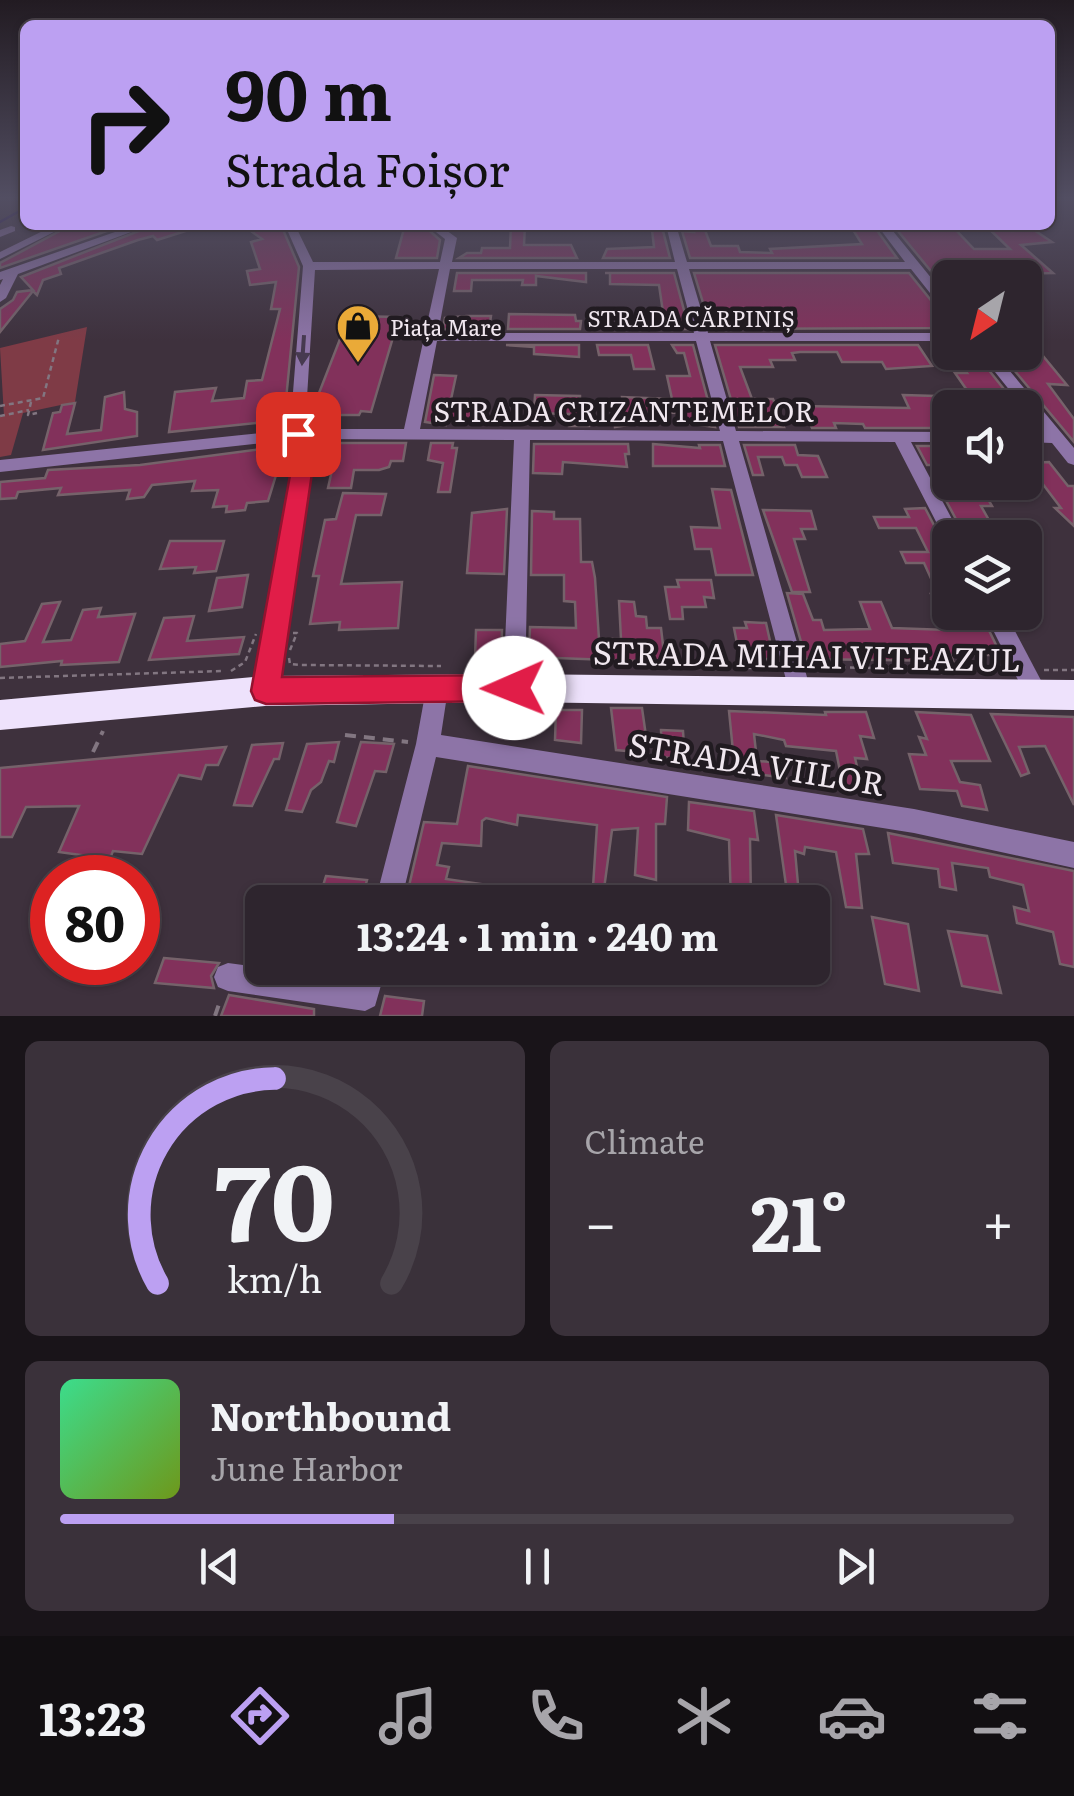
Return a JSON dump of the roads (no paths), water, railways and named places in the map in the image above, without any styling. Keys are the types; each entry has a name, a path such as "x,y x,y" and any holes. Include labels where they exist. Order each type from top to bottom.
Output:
{"highway":[{"name":"STRADA MIHAI VITEAZUL","path":"0,715 266,691 514,688 1074,695"}],"street":[{"path":"5,246 15,249"},
{"path":"0,256 20,246"},
{"path":"70,250 74,246"},
{"path":"0,298 6,274 81,246"},
{"path":"266,691 304,453 298,434 309,266 300,246"},
{"path":"411,434 448,246"},
{"path":"676,246 800,692"},
{"path":"900,246 932,286"},
{"path":"309,266 915,265"},
{"name":"STRADA CĂRPINIȘ","path":"432,337 932,338"},
{"path":"1001,370 1074,459"},
{"name":"STRADA CRIZANTEMELOR","path":"0,466 298,434 932,437"},
{"path":"514,688 522,436"},
{"path":"900,436 944,520"},
{"path":"1042,438 1056,438"},
{"path":"1003,630 1037,694"},
{"path":"392,885 428,744 437,688"},
{"name":"STRADA VIILOR","path":"428,744 914,821 1074,856"},
{"path":"228,977 245,979"},
{"path":"285,985 364,996 367,985"}],"place":[{"name":"Piața Mare","path":"358,364"}]}
